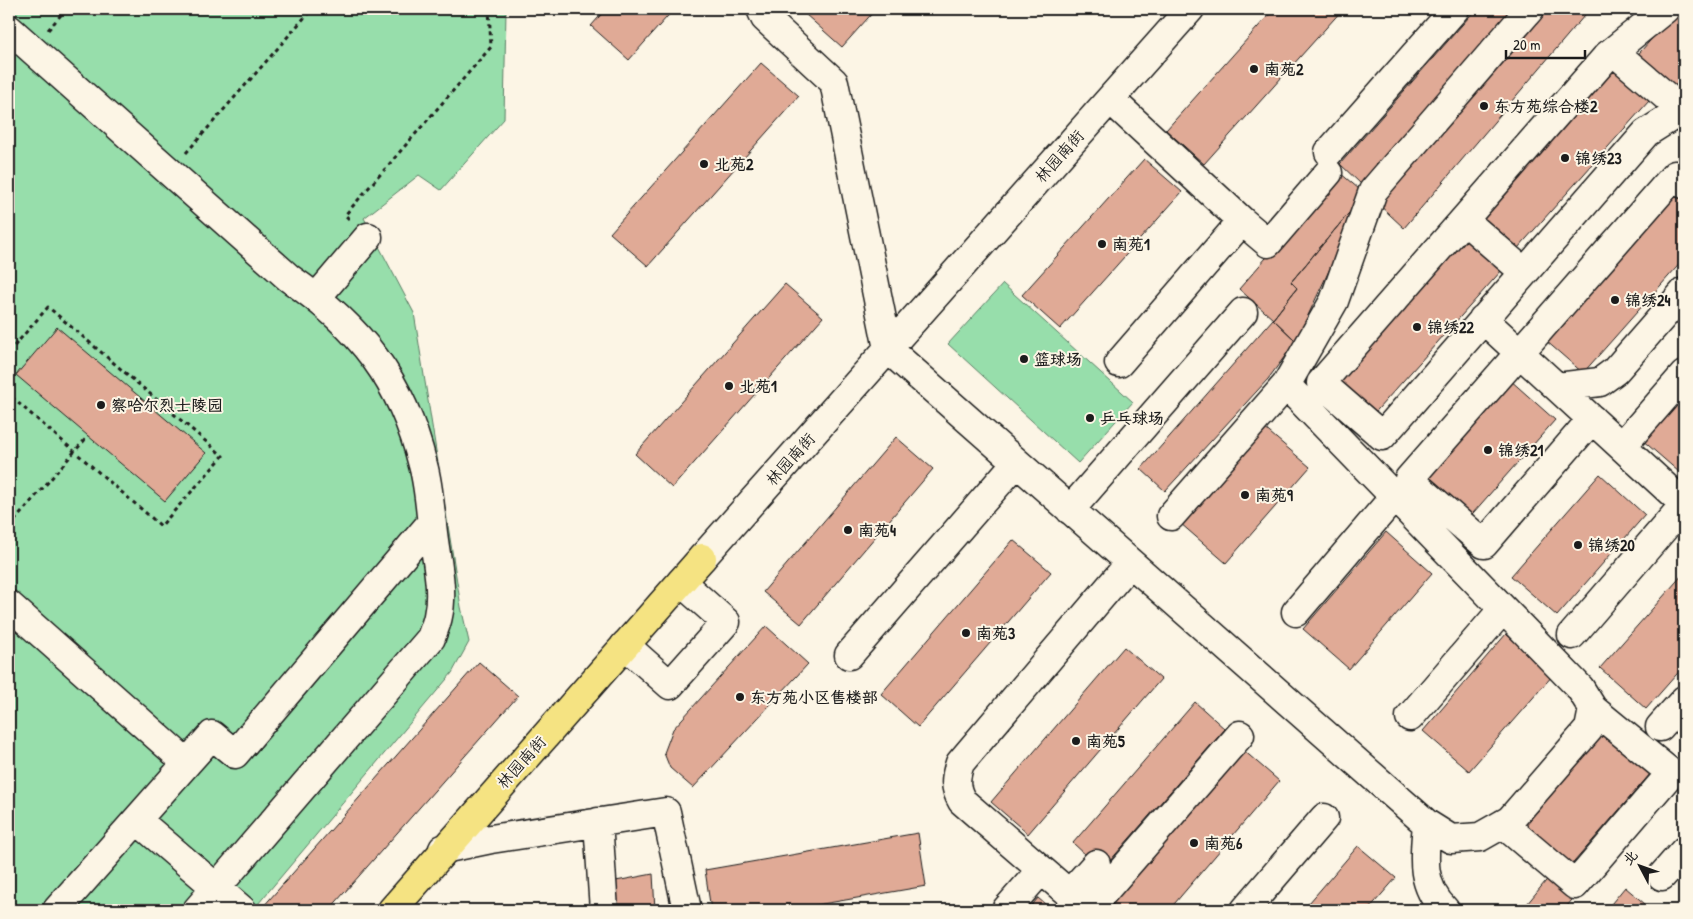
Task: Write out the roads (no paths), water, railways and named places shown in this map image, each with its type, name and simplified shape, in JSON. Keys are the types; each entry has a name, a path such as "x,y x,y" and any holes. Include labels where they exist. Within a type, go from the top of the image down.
{"main road":[{"name":"林园南街","path":"392,910 443,849 702,558"}],"street":[{"path":"761,9 765,18 834,82 888,349 1427,824 1451,839 1480,837 1510,820 1589,729 1593,709"},
{"name":"林园南街","path":"702,558 1190,9"},
{"path":"1110,99 1268,243 1329,163 1455,9"},
{"path":"1171,516 1286,385 1334,301 1373,191 1530,9"},
{"path":"1613,51 1683,110 1646,133 1382,436 1320,382 1613,51 1665,9"},
{"path":"9,29 289,278 317,297 346,323 364,343 394,387 412,424 424,466 439,585 439,616 430,638 197,910"},
{"path":"1592,419 1484,544 1409,479 1675,176 1684,184"},
{"path":"1464,220 1524,272"},
{"path":"1119,362 1242,221"},
{"path":"317,297 368,237"},
{"path":"1557,387 1600,382 1615,371 1684,292"},
{"path":"1070,510 1243,312"},
{"path":"1483,319 1684,504 1572,634"},
{"path":"1622,446 1684,375"},
{"path":"1286,385 1580,688 1593,709 1670,774 1574,885 1503,824"},
{"path":"849,655 1016,463"},
{"path":"1296,612 1394,497"},
{"path":"58,910 212,735 235,754 431,523"},
{"path":"1082,905 962,801 956,790 955,776 960,763 1130,562"},
{"path":"625,645 670,685 726,622 681,582"},
{"path":"9,605 187,763"},
{"path":"1410,717 1503,609"},
{"path":"1660,727 1684,700"},
{"path":"1082,905 1240,735"},
{"path":"443,849 491,839 666,812 687,910"},
{"path":"1244,910 1324,818"},
{"path":"137,820 242,910"},
{"path":"598,822 604,910"},
{"path":"1427,824 1424,853 1427,885 1437,907"},
{"path":"1662,876 1684,851"},
{"path":"1082,905 1096,864"},
{"path":"1006,910 1041,870"}],"place":[{"name":"南苑2","path":"1254,69"},
{"name":"东方苑综合楼2","path":"1484,106"},
{"name":"锦绣23","path":"1565,158"},
{"name":"北苑2","path":"704,164"},
{"name":"南苑1","path":"1102,244"},
{"name":"锦绣24","path":"1615,300"},
{"name":"锦绣22","path":"1417,327"},
{"name":"篮球场","path":"1024,359"},
{"name":"北苑1","path":"729,386"},
{"name":"察哈尔烈士陵园","path":"101,405"},
{"name":"乒乓球场","path":"1090,418"},
{"name":"锦绣21","path":"1488,450"},
{"name":"南苑9","path":"1245,495"},
{"name":"南苑4","path":"848,530"},
{"name":"锦绣20","path":"1578,545"},
{"name":"南苑3","path":"966,633"},
{"name":"东方苑小区售楼部","path":"740,697"},
{"name":"南苑5","path":"1076,741"},
{"name":"南苑6","path":"1194,843"}]}
